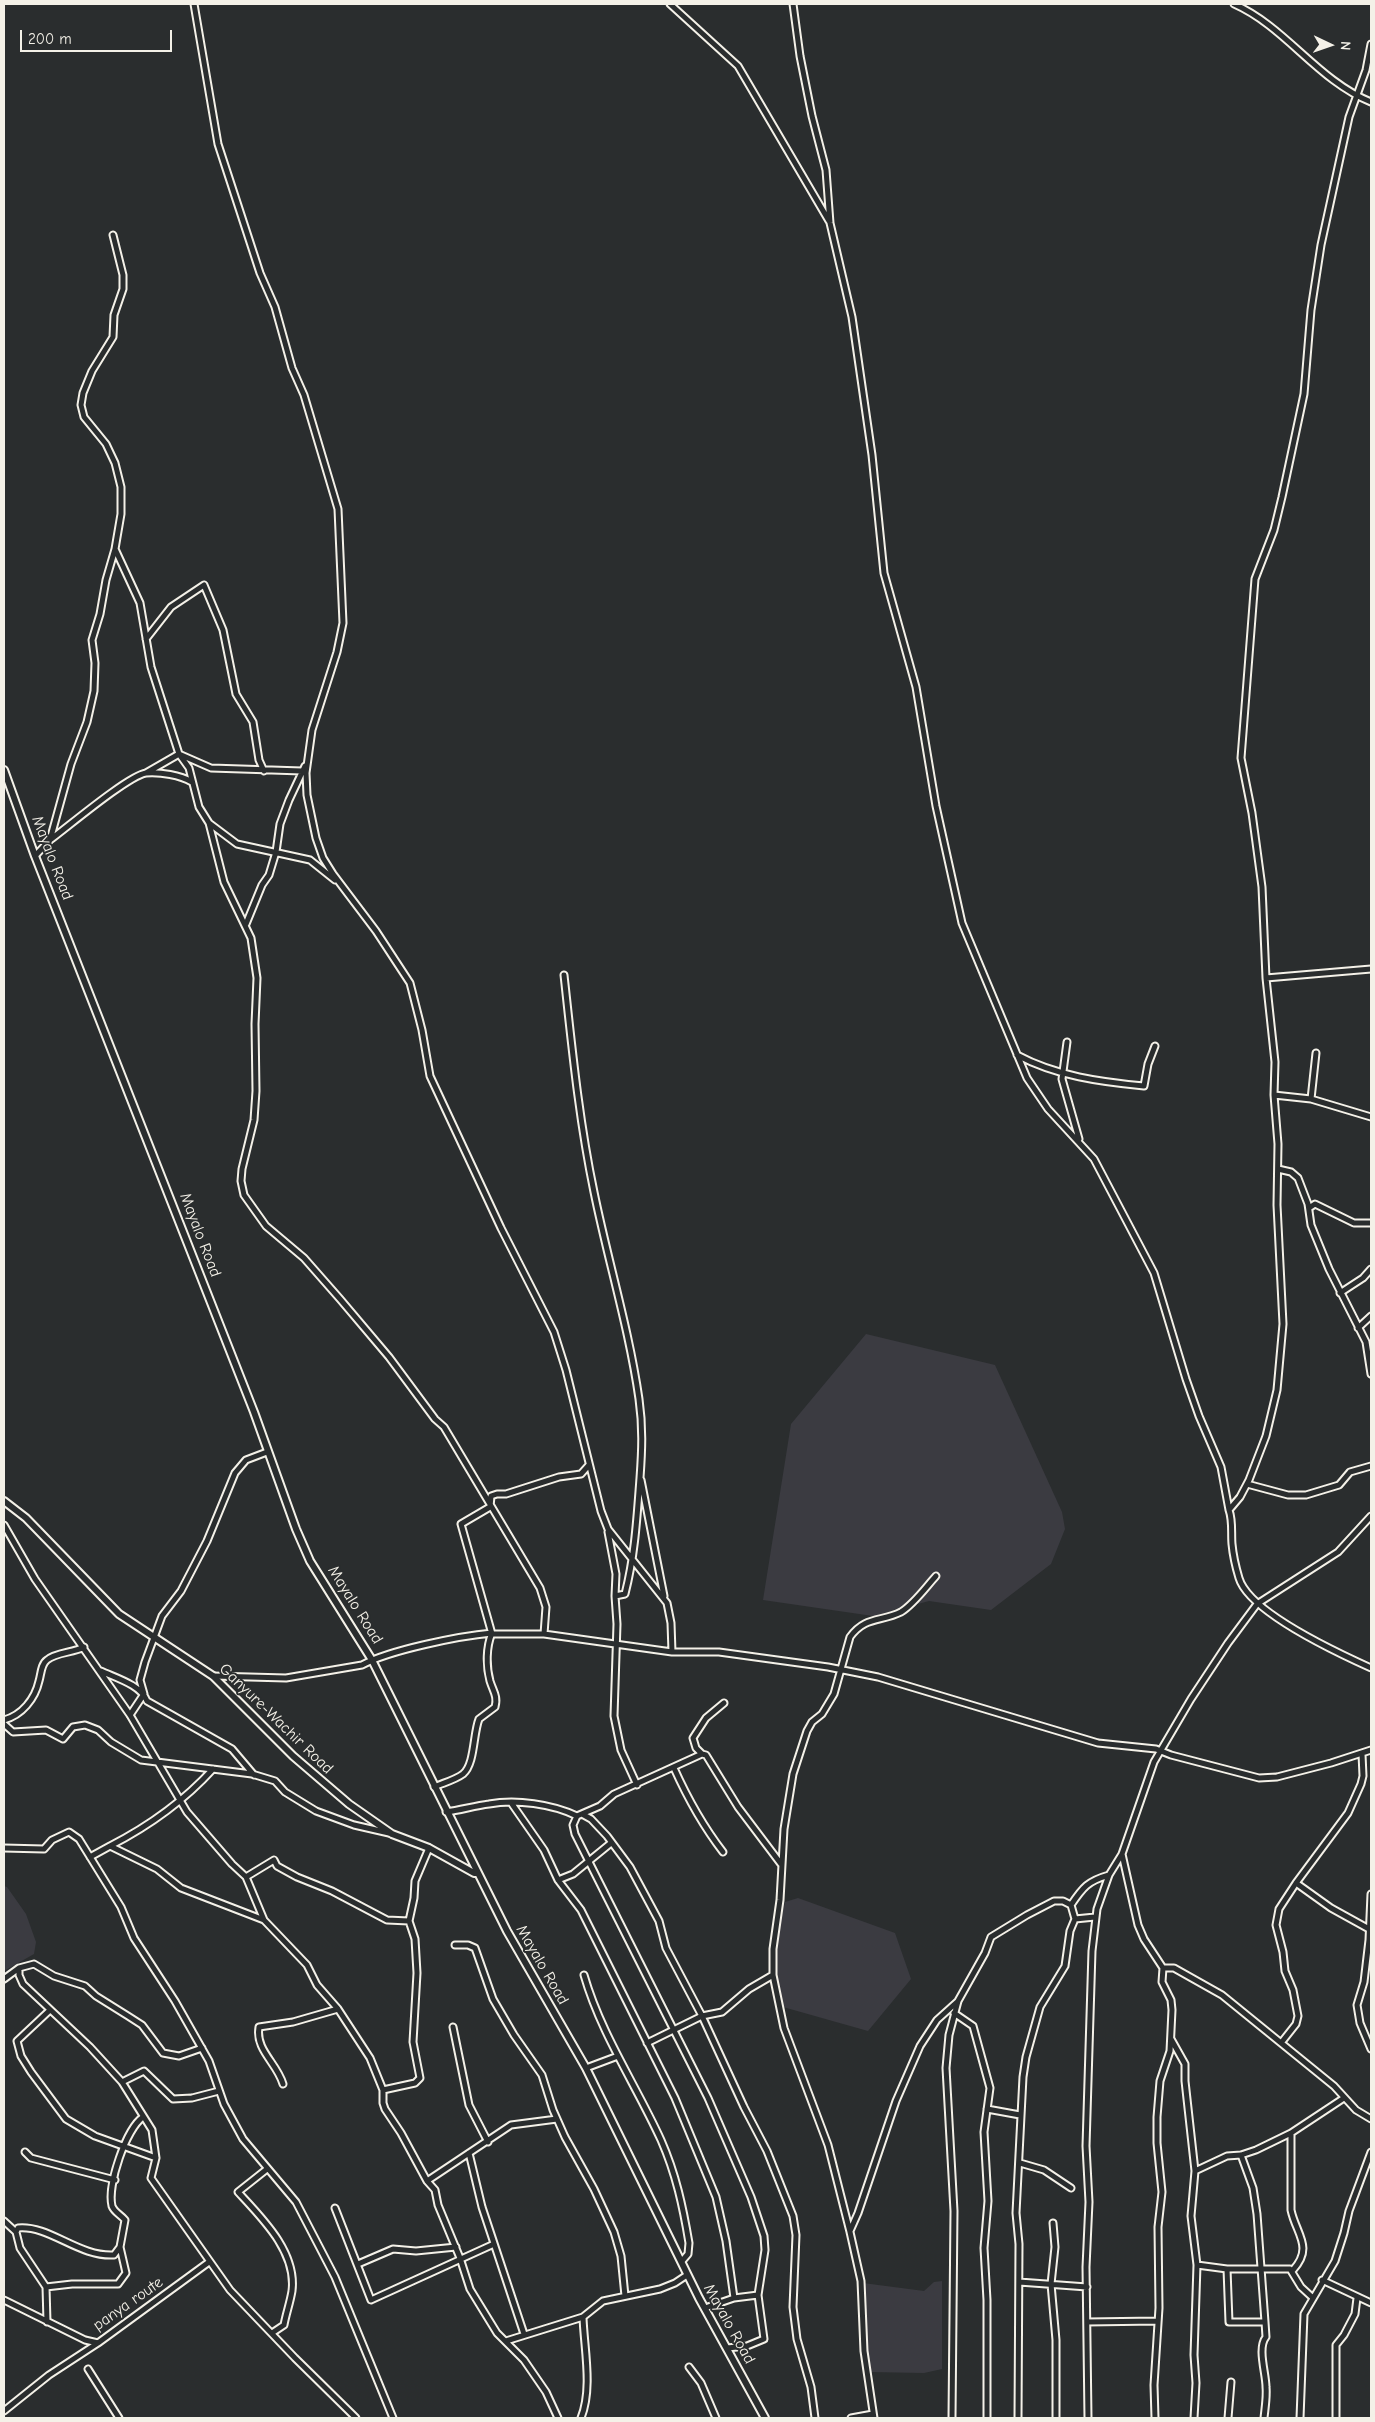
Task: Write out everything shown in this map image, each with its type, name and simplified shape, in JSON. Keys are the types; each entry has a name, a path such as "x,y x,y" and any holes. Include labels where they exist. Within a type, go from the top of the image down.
{"street":[{"path":"194,4 218,144 260,273 275,307 292,368 304,395 338,509 343,623 337,652 312,730 307,762 307,795 316,838 323,858 410,983 422,1030 430,1076 496,1219 554,1332 566,1370 601,1511 608,1529 616,1574 614,1716 620,1750 637,1785"},
{"path":"670,4 723,50 742,71 830,223"},
{"path":"793,4 800,56 812,116 826,170 830,223 837,247 853,326 872,454 884,572 916,687 936,806 967,938 1035,1093 1080,1142 1101,1172 1154,1273 1196,1407 1221,1467 1231,1517 1233,1554 1239,1579 1258,1604 1311,1638 1371,1668"},
{"path":"1234,4 1253,13 1331,79 1371,102"},
{"path":"1229,1510 1247,1484 1268,1428 1277,1390 1282,1338 1278,1168 1274,1095 1275,1062 1266,978 1262,887 1252,813 1241,758 1255,579 1274,530 1282,497 1304,394 1311,310 1321,244 1349,117 1353,102 1358,96 1371,44"},
{"path":"50,840 71,764 87,722 94,691 95,663 92,640 115,549 121,514 121,487 115,463 109,450 84,417 81,405 83,393 92,371 113,337 114,315 123,289 123,276 114,235"},
{"path":"115,549 140,602 150,667 179,754 189,768 199,807 209,823 224,882 234,905 246,924 256,963 257,1000 255,1024 257,1050 254,1120 240,1181 244,1195 266,1226 304,1258 340,1299 389,1357 435,1420 444,1427 540,1588 546,1607 544,1634"},
{"path":"146,639 171,607 204,585 224,630 236,694 253,722 259,760 264,771"},
{"path":"179,754 211,768 302,771"},
{"path":"35,856 50,840 129,780 146,773 179,754"},
{"path":"246,924 276,852 280,824 307,762"},
{"name":"Mayalo Road","path":"4,770 35,856 251,1402 267,1452 310,1561 372,1660 446,1812 507,1931 586,2068 687,2274 765,2418"},
{"path":"146,773 181,776 192,782"},
{"path":"209,823 237,844 310,860 345,888"},
{"path":"1266,978 1371,969"},
{"path":"564,975 583,1132 639,1400 643,1450 633,1562 625,1594 615,1596"},
{"path":"1067,1042 1062,1078 1080,1142"},
{"path":"1017,1055 1035,1064 1062,1073 1107,1083 1144,1086 1148,1064 1155,1046"},
{"path":"1311,1099 1316,1053"},
{"path":"1274,1095 1311,1099 1371,1117"},
{"path":"1278,1168 1291,1172 1298,1178 1309,1208 1311,1225 1340,1293 1366,1342 1371,1374"},
{"path":"1309,1208 1315,1204 1354,1223 1371,1223"},
{"path":"1340,1293 1363,1278 1371,1269"},
{"path":"1358,1328 1371,1316"},
{"path":"254,1775 232,1749 147,1702 140,1680 162,1616 181,1591 207,1541 235,1473 246,1460 267,1452"},
{"path":"490,1507 491,1496 506,1494 560,1477 581,1474 589,1465"},
{"path":"1247,1484 1288,1495 1306,1495 1338,1485 1350,1472 1371,1466"},
{"path":"640,1477 671,1623 672,1652"},
{"name":"Ganyure-Wachir Road","path":"4,1501 32,1523 86,1582 119,1614 213,1676 318,1780 392,1834 429,1848 474,1873 478,1873"},
{"path":"434,1787 459,1776 466,1770 471,1761 479,1719 495,1707 496,1694 490,1682 487,1667 488,1643 492,1633 461,1524 490,1507"},
{"path":"1088,2418 1088,2202 1086,2146 1095,1917 1109,1875 1122,1854 1154,1762 1201,1683 1258,1604 1338,1552 1371,1516"},
{"path":"4,1525 35,1579 130,1715 180,1802 232,1864 246,1876 264,1920 307,1965 316,1985 338,2009 370,2058 383,2090 385,2109 401,2132 427,2181 435,2190 438,2205 456,2247 470,2290 497,2333 524,2360 546,2392 558,2418"},
{"path":"608,1529 633,1562 664,1597"},
{"path":"851,2418 873,2416 864,2351 861,2281 828,2145 784,2028 773,1975 773,1949 780,1900 786,1810 798,1754 812,1722 822,1714 834,1694 843,1670 850,1637 862,1624 902,1611 936,1576"},
{"path":"213,1676 286,1678 362,1665 372,1660 444,1642 492,1633 544,1634 672,1652 719,1652 753,1655 843,1670 892,1680 1098,1743 1153,1748 1160,1752 1259,1778 1276,1777 1371,1750"},
{"path":"84,1647 49,1658 45,1662 39,1684 30,1702 23,1710 4,1722 13,1732 46,1730 63,1739 73,1727 85,1725 98,1730 111,1742 141,1760 157,1760 181,1766 254,1775 275,1781 285,1792 316,1811 354,1826 392,1834"},
{"path":"99,1670 144,1694"},
{"path":"130,1715 144,1694"},
{"path":"702,1754 696,1748 693,1738 706,1718 724,1703"},
{"path":"727,2348 747,2346 764,2339 758,2294 765,2250 762,2229 729,2144 575,1834 573,1825 579,1815 600,1806 614,1794 674,1768 696,1754 706,1754 738,1807 781,1864"},
{"path":"1281,2043 1296,2024 1298,2011 1293,1990 1284,1972 1283,1952 1276,1925 1279,1909 1348,1813 1363,1776 1362,1754"},
{"path":"674,1768 686,1794 712,1838 724,1852"},
{"path":"90,1857 135,1833 180,1802 213,1769"},
{"path":"446,1812 491,1803 542,1804 560,1808 591,1819 630,1867 654,1913 675,1966 702,2016 744,2108 767,2151 796,2225 793,2307 798,2339 811,2387 815,2418"},
{"path":"512,1804 544,1850 558,1880 581,1910 675,2098 716,2197 726,2241 734,2298"},
{"path":"4,1848 44,1849 52,1840 68,1832 79,1838 121,1907 134,1938 175,2001 202,2048 209,2061 224,2104 243,2139 267,2170 288,2190 296,2202 335,2277 393,2418"},
{"path":"558,1880 573,1874 611,1843"},
{"path":"110,1846 157,1869 181,1888 264,1920"},
{"path":"383,2090 415,2083 420,2078 413,2042 417,1973 415,1939 409,1921 414,1898 415,1881 429,1848"},
{"path":"1122,1854 1138,1925 1144,1939 1163,1968 1162,1982 1171,2000 1171,2039 1160,2080 1157,2117 1157,2143 1162,2192 1158,2228 1154,2385 1155,2418"},
{"path":"246,1876 274,1860 277,1866 297,1877 332,1891 387,1920 409,1921"},
{"path":"1018,2418 1019,2282 1016,2213 1023,2077 1040,2007 1065,1966 1070,1931 1075,1919 1072,1905 1082,1889 1093,1880 1109,1875"},
{"path":"1296,1883 1331,1908 1369,1929"},
{"path":"1371,1894 1364,1982 1357,2005 1360,2023 1371,2049"},
{"path":"952,2418 954,2211 946,2068 947,2048 954,2013 958,2001 985,1953 991,1937 1027,1914 1054,1901 1063,1901 1072,1905"},
{"path":"1075,1919 1095,1917"},
{"path":"454,1945 468,1945 476,1948 492,1999 514,2036 542,2075 557,2119 614,2232 621,2256 625,2296"},
{"path":"4,1979 19,1968 34,1964 54,1976 85,1986 96,1996 142,2025 163,2053 179,2056 202,2048"},
{"path":"19,1968 19,1975 23,1984 110,2067 122,2082 152,2130 156,2158 151,2178 209,2262 230,2290 356,2418"},
{"path":"1163,1968 1174,1968 1222,1995 1334,2086 1356,2110 1371,2119"},
{"path":"584,1975 592,2002 661,2141 676,2178 689,2243 688,2254 682,2261"},
{"path":"647,2043 702,2016 722,2012 749,1989 773,1975"},
{"path":"850,2232 896,2101 920,2046 937,2020 958,2001"},
{"path":"282,2084 276,2068 263,2052 259,2027 293,2022 338,2009"},
{"path":"50,2010 18,2038 17,2046 21,2056 60,2112 66,2119 95,2136 156,2158"},
{"path":"954,2013 971,2023 975,2030 989,2077 990,2088 984,2132 988,2201 984,2248 987,2300 987,2418"},
{"path":"453,2027 469,2105 488,2142"},
{"path":"1171,2039 1186,2064 1185,2081 1196,2170 1192,2216 1197,2265 1194,2418"},
{"path":"586,2068 618,2056"},
{"path":"122,2082 144,2071 173,2098 192,2098 219,2091"},
{"path":"1196,2170 1227,2156 1241,2155 1291,2133 1344,2098"},
{"path":"987,2109 1020,2115"},
{"path":"46,2287 72,2284 118,2284 126,2273 120,2247 125,2223 112,2204 123,2145 134,2124 143,2117"},
{"path":"427,2181 511,2125 557,2119"},
{"path":"1291,2133 1291,2210 1294,2222 1302,2237 1304,2252 1300,2262 1293,2270"},
{"path":"25,2152 31,2158 115,2180"},
{"path":"1300,2418 1304,2314 1322,2280 1335,2261 1349,2211 1360,2186 1371,2152"},
{"path":"469,2153 482,2207 524,2334"},
{"path":"1241,2155 1254,2196 1262,2269 1266,2322 1266,2337 1262,2343 1262,2369 1266,2384 1264,2418"},
{"path":"1020,2163 1044,2170 1071,2188"},
{"path":"267,2170 238,2192 283,2245 289,2269 292,2291 284,2325 272,2333"},
{"path":"335,2208 371,2300 494,2244"},
{"path":"4,2221 16,2232 20,2248 46,2287 47,2322"},
{"path":"1052,2223 1055,2247 1051,2284 1056,2340 1056,2418"},
{"path":"16,2232 18,2228 37,2230 70,2245 98,2254 114,2255 120,2247"},
{"path":"358,2264 393,2249 416,2251 456,2247"},
{"name":"panya route","path":"4,2300 85,2340 98,2342 209,2262"},
{"path":"1197,2265 1227,2269 1293,2270"},
{"path":"1227,2269 1229,2322 1266,2322"},
{"path":"1293,2270 1301,2287 1314,2298"},
{"path":"506,2341 583,2317 603,2301 675,2283 687,2274"},
{"path":"1322,2280 1371,2303"},
{"path":"1019,2282 1087,2286"},
{"path":"705,2308 734,2298 758,2294"},
{"path":"1336,2418 1336,2345 1344,2335 1355,2314 1357,2298"},
{"path":"581,2418 584,2410 586,2386 583,2317"},
{"path":"1088,2322 1157,2321"},
{"path":"4,2410 98,2342"},
{"path":"689,2366 701,2383 716,2418"},
{"path":"88,2369 120,2418"},
{"path":"1228,2418 1231,2382"}],"shaded area":[{"path":"866,1334 995,1365 1062,1512 1065,1529 1051,1564 991,1610 929,1601 873,1616 763,1600 791,1424"},
{"path":"4,1886 7,1887 26,1914 36,1942 34,1954 4,1971"},
{"path":"798,1898 895,1933 911,1979 868,2031 783,2007 772,1959 785,1902"},
{"path":"942,2281 942,2369 924,2373 869,2372 865,2353 863,2283 924,2291 934,2282"}]}
